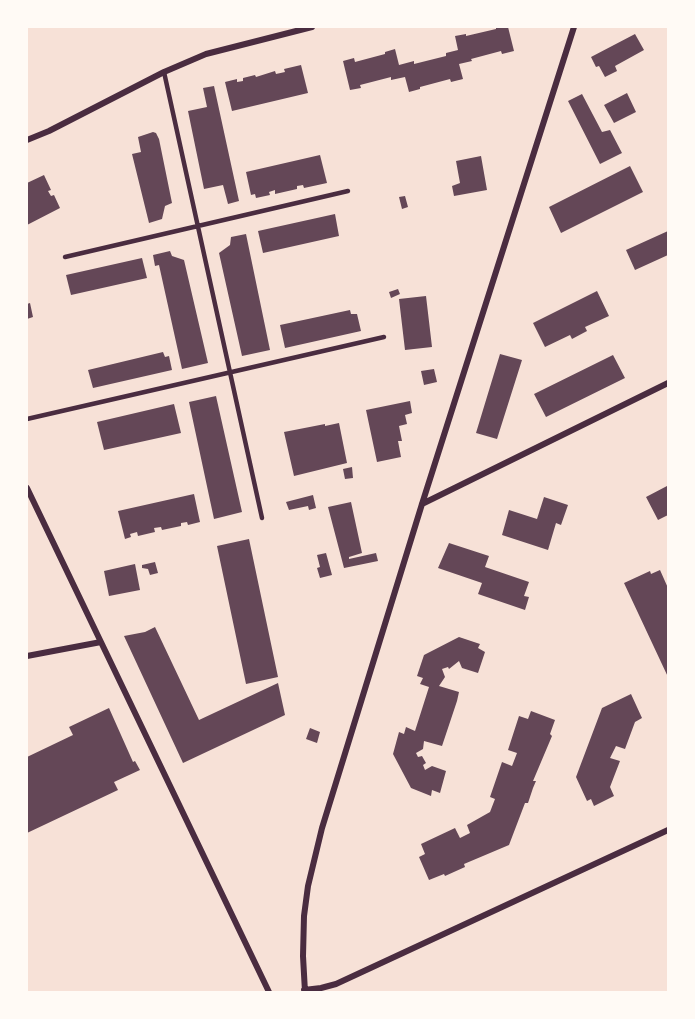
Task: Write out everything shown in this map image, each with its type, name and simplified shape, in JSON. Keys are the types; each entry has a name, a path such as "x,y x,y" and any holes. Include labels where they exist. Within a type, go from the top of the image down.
{"street":[{"path":"27,140 164,72 206,54 312,27"},
{"path":"574,27 422,504 315,857 304,916 304,991 336,984 668,830"},
{"path":"422,504 668,383"},
{"path":"27,488 269,992"},
{"path":"27,656 101,642"}],"lane":[{"path":"164,72 262,518"},
{"path":"65,257 348,191"},
{"path":"27,419 384,337"}],"building":[{"path":"496,27 508,27 514,51 502,54 501,51 459,64 463,79 451,82 450,79 409,92 405,77 391,80 391,77 350,90 343,61 354,58 355,62 395,49 399,65 414,61 414,64 446,56 446,53 458,50 455,36 466,34 466,36 496,29"},
{"path":"635,34 644,50 615,66 617,71 605,77 591,57"},
{"path":"301,65 308,93 232,111 225,82 237,79 237,82 243,81 243,78 255,75 256,77 275,71 276,74 285,72 284,69"},
{"path":"214,86 239,201 228,204 223,185 204,189 188,111 207,107 203,88"},
{"path":"627,93 636,112 614,123 604,105"},
{"path":"582,94 602,132 610,130 622,153 600,164 568,101"},
{"path":"153,132 159,139 172,203 165,206 162,219 149,223 132,154 141,152 138,137"},
{"path":"320,155 327,183 304,188 303,185 297,186 297,189 275,194 275,190 269,192 270,195 256,198 255,194 251,195 246,172"},
{"path":"481,156 487,190 454,196 452,186 460,183 456,161"},
{"path":"630,166 643,192 561,233 549,207"},
{"path":"44,175 51,190 48,191 51,196 54,195 60,208 27,225 27,183"},
{"path":"405,196 408,207 402,209 399,197"},
{"path":"335,214 339,236 263,253 258,231"},
{"path":"668,231 668,255 635,270 626,250"},
{"path":"246,234 270,350 242,356 219,253 230,245 231,237"},
{"path":"170,251 172,256 184,260 208,363 182,369 159,265 155,266 153,255"},
{"path":"142,258 147,278 71,295 66,275"},
{"path":"398,289 400,294 391,298 389,292"},
{"path":"597,291 609,316 585,327 587,331 572,339 570,335 545,347 533,323"},
{"path":"426,296 432,347 405,350 399,299"},
{"path":"30,303 33,317 27,319 27,304"},
{"path":"350,310 351,314 357,314 361,331 285,348 280,325"},
{"path":"163,352 165,357 169,356 172,370 93,388 88,370"},
{"path":"500,354 522,360 497,439 476,433"},
{"path":"613,355 625,378 546,417 534,394"},
{"path":"434,369 437,382 424,385 421,371"},
{"path":"216,396 242,512 214,519 189,402"},
{"path":"410,401 412,413 405,415 407,424 399,426 402,441 398,441 401,457 377,462 366,410"},
{"path":"174,404 181,433 104,450 97,422"},
{"path":"339,423 347,463 294,476 284,432"},
{"path":"352,467 353,478 345,479 343,469"},
{"path":"667,486 668,515 658,520 646,497"},
{"path":"194,494 200,522 188,525 187,522 181,523 181,526 162,530 161,527 154,528 155,532 138,536 137,532 125,539 118,511"},
{"path":"313,495 316,508 309,510 308,506 289,510 286,502"},
{"path":"544,497 568,505 561,525 556,523 548,550 502,535 509,510 537,519"},
{"path":"351,502 362,553 349,557 349,559 376,553 378,561 344,568 328,507"},
{"path":"249,539 278,677 246,684 217,546"},
{"path":"449,543 489,556 485,567 529,582 524,596 529,597 525,610 478,594 482,583 438,568"},
{"path":"326,553 332,575 320,578 317,555"},
{"path":"155,562 158,573 150,575 148,569 142,568 142,565"},
{"path":"135,564 140,590 109,596 104,571"},
{"path":"660,570 668,588 668,677 624,583 650,571 651,574"},
{"path":"155,627 199,720 278,683 285,715 183,763 124,636 145,632"},
{"path":"459,637 480,644 478,648 485,652 478,673 462,668 459,661 449,669 448,667 442,669 445,677 439,686 459,692 442,746 424,741 423,749 416,753 418,757 422,756 426,763 423,765 425,770 432,766 446,771 440,793 432,790 431,796 411,788 393,754 399,732 404,734 406,727 415,731 429,687 420,684 423,678 417,676 424,655"},
{"path":"631,694 642,718 635,722 625,749 616,746 610,758 620,761 610,787 614,796 594,806 591,799 587,801 576,777 602,708"},
{"path":"109,708 133,762 135,761 140,770 114,782 118,790 27,833 27,757 73,735 69,727"},
{"path":"531,711 555,720 550,734 552,736 533,781 536,781 528,803 525,803 509,845 464,864 465,867 445,876 444,874 429,880 419,857 425,854 421,844 455,828 460,838 470,833 467,825 490,812 495,799 490,797 502,762 512,766 517,753 508,750 519,716 528,719"},
{"path":"310,728 320,732 317,743 306,739"}]}
